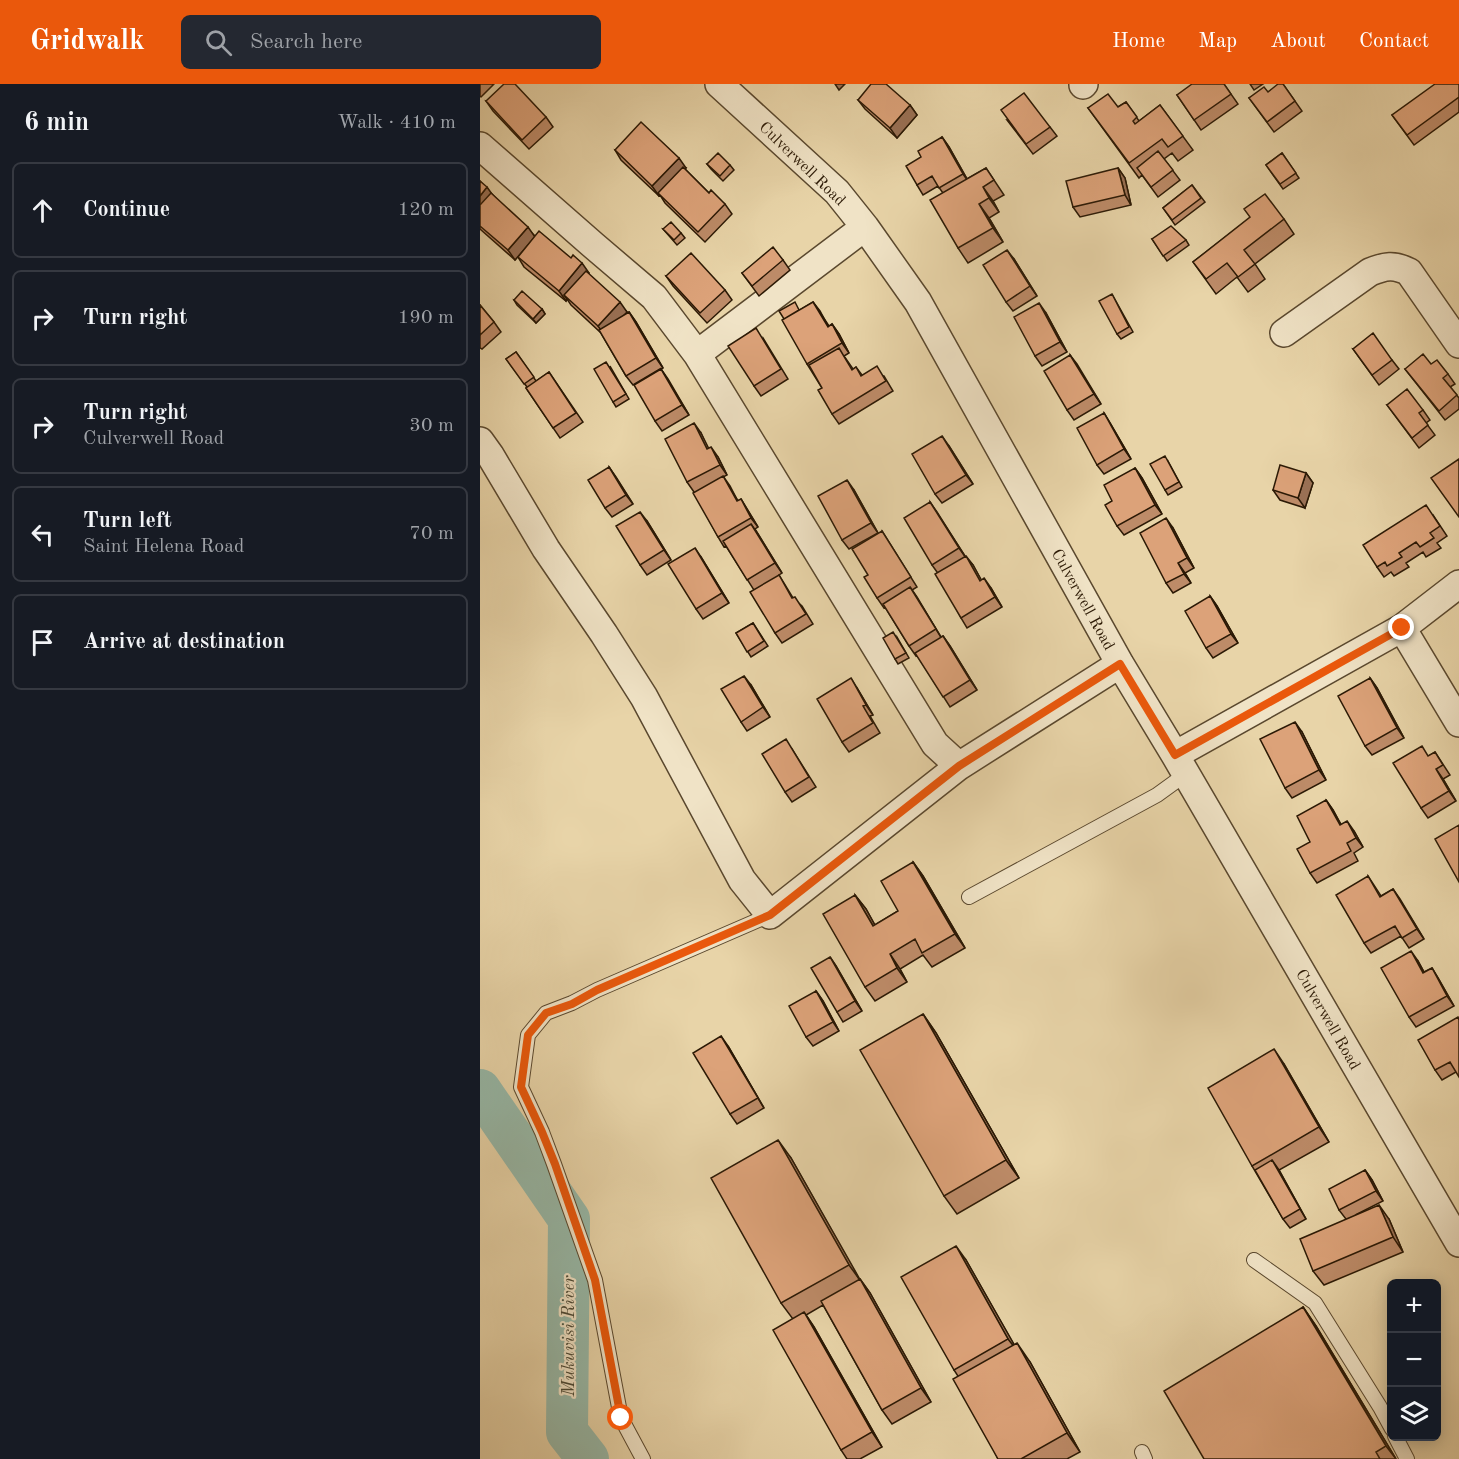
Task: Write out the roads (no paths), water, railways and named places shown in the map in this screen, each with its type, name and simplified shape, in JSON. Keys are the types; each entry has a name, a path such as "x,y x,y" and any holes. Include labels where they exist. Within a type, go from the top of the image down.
{"street":[{"name":"Culverwell Road","path":"719,84 837,192 918,302 1120,664 1459,1243"},
{"path":"480,146 654,297 697,354 935,744 959,766"},
{"path":"697,354 865,227"},
{"path":"1284,333 1370,272 1400,267 1408,272 1459,344"},
{"path":"480,441 546,549 644,697 742,880 770,915 959,766 1120,664"},
{"path":"1180,764 1402,628 1459,584"},
{"path":"1402,628 1459,723"}],"lane":[{"path":"969,897 1157,795 1180,764"},
{"path":"643,1459 621,1418 595,1280 555,1164 521,1087 528,1035 546,1013 572,1004 597,990 770,915"},
{"path":"1254,1260 1316,1303 1387,1420"},
{"path":"1397,1441 1407,1459"}],"waterway":[{"name":"Mukuvisi River","path":"480,1090 569,1219 567,1432 588,1459"}]}
